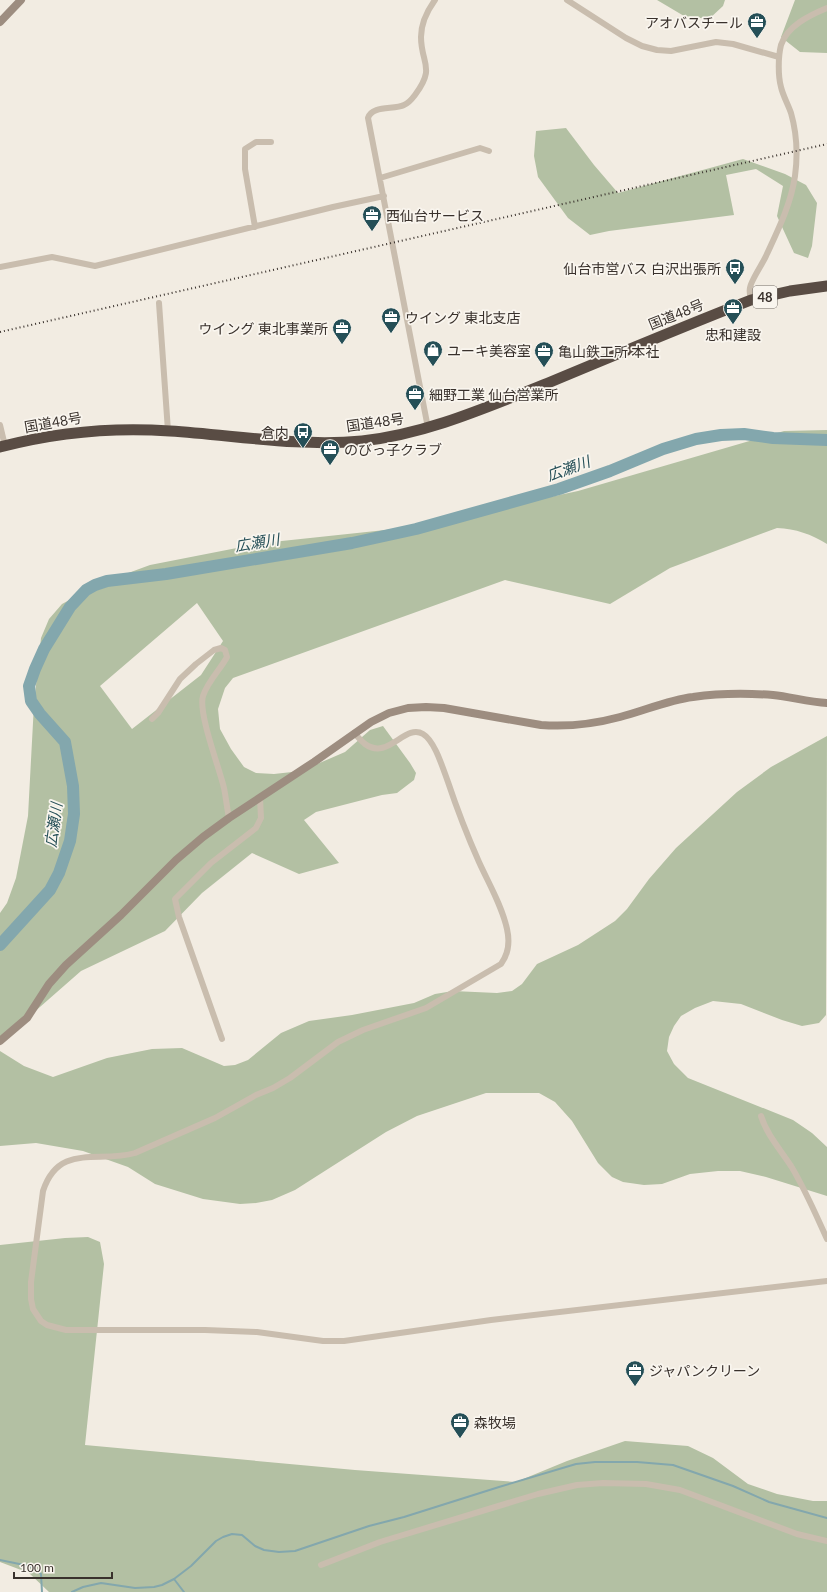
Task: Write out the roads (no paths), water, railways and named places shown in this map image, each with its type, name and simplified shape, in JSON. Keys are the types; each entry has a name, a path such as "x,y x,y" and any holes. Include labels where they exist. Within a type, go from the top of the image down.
{"highway":[{"name":"国道48号","path":"2,446 75,431 112,429 168,431 327,443 361,441 388,437 428,428 508,399 751,300 790,291 827,286"}],"street":[{"path":"0,22 21,0"},
{"path":"428,428 368,120 372,112 404,105 413,98 422,84 427,72 427,64 421,39 422,29 425,16 435,0"},
{"path":"567,0 626,38 642,46 657,50 671,51 716,42 733,44 779,58"},
{"path":"751,300 749,287 762,264 780,223 792,192 795,175 797,151 795,132 781,87 779,58 782,43 789,31 807,18 827,8"},
{"path":"255,227 245,169 245,149 256,142 271,142"},
{"path":"380,178 480,148 489,151"},
{"path":"0,268 52,258 95,266 384,196"},
{"path":"159,303 168,431"},
{"path":"0,426 2,446"},
{"path":"152,720 180,679 214,650 221,648 225,650 227,656 203,696 202,706 224,787 229,818"},
{"path":"0,1041 27,1018 49,984 66,964 121,915 176,860 203,837 371,722 389,712 408,708 444,708 541,725 555,726 602,722 691,697 712,694 734,693 774,695 827,703"},
{"path":"354,734 366,745 380,748 388,747 411,732 418,732 424,734 435,749 462,823 498,903 507,929 509,944 507,956 501,964 426,1008 364,1030 338,1042 290,1078 274,1088 256,1095 215,1118 123,1157 86,1156 65,1163 53,1171 46,1181 43,1191 31,1282 33,1309 41,1321 47,1325 66,1330 205,1330 257,1332 323,1341 344,1340 491,1320 827,1281"},
{"path":"222,1038 174,899 197,875 256,828 261,818 260,798"},
{"path":"761,1116 765,1129 791,1166 802,1185 827,1239"},
{"path":"321,1565 380,1542 538,1494 577,1486 603,1483 646,1484 680,1490 797,1534 827,1541"}],"waterway":[{"name":"広瀬川","path":"0,945 50,890 59,873 70,841 74,814 73,786 65,742 40,714 31,701 29,686 44,649 70,607 86,590 107,581 166,574 352,543 416,529 559,489 610,471 663,449 696,439 721,435 744,434 773,438 827,440"},
{"path":"72,1592 83,1587 101,1583 135,1588 162,1585 174,1579 191,1566 216,1541 232,1534 242,1535 255,1546 264,1550 279,1552 295,1551 369,1526 404,1517 576,1464 595,1462 637,1462 673,1465 733,1486 769,1502 827,1518"},
{"path":"0,1560 34,1568 41,1574 42,1592"},
{"path":"174,1579 184,1592"}],"railway":[{"path":"0,332 827,144"}],"place":[{"name":"アオバスチール","path":"757,39"},
{"name":"西仙台サービス","path":"372,232"},
{"name":"仙台市営バス 白沢出張所","path":"735,285"},
{"name":"忠和建設","path":"733,325"},
{"name":"ウイング 東北支店","path":"391,334"},
{"name":"ウイング 東北事業所","path":"342,345"},
{"name":"ユーキ美容室","path":"433,367"},
{"name":"亀山鉄工所 本社","path":"544,368"},
{"name":"細野工業 仙台営業所","path":"415,411"},
{"name":"倉内","path":"303,449"},
{"name":"のびっ子クラブ","path":"330,466"},
{"name":"ジャパンクリーン","path":"635,1387"},
{"name":"森牧場","path":"460,1439"}]}
